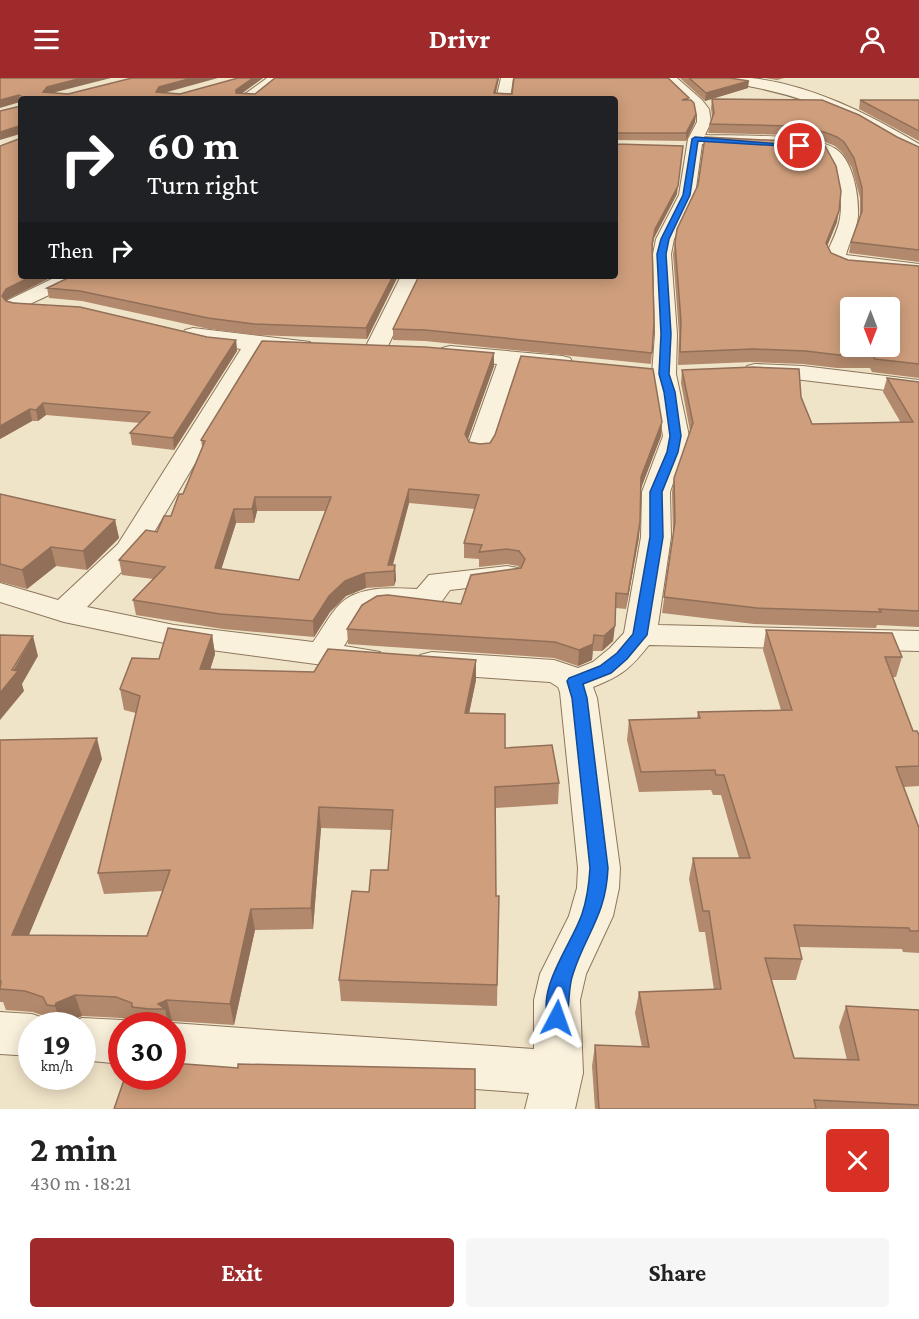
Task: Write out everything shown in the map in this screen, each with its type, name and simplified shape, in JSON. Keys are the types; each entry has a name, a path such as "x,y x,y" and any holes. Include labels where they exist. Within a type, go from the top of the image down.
{"street":[{"path":"249,96 275,78"},
{"path":"504,96 507,78"},
{"path":"575,681 605,670 622,656 640,635 656,537 656,492 676,436 664,372 666,334 662,254 665,239 687,195 691,145 704,124 705,116 701,108 670,78"},
{"path":"725,78 769,85 842,107 878,124 919,150"},
{"path":"691,145 800,146 829,151 839,160 844,174 849,216 836,255 838,259 846,263 919,270"},
{"path":"8,309 68,279"},
{"path":"376,348 410,279"},
{"path":"8,309 60,308"},
{"path":"175,330 210,338 255,344 323,347"},
{"path":"64,612 129,549 255,344"},
{"path":"425,350 588,366"},
{"path":"480,448 510,359"},
{"path":"729,372 803,373 919,387"},
{"path":"322,654 353,609 363,603 373,600 426,599 440,582 507,575"},
{"path":"0,592 64,612 174,635 367,660 554,671 567,674 575,681 579,698 599,868 598,888 591,916 563,974 557,1000 554,1091 186,1047"},
{"path":"640,635 919,641"},
{"path":"0,1033 18,1034"}],"building":[{"path":"0,78 82,78 47,87 43,92 68,94 132,78 192,78 159,87 156,92 180,94 238,78 253,78 236,90 236,93 255,94 275,78 498,78 494,93 512,94 514,78 668,78 689,98 682,100 691,100 694,103 696,114 686,133 618,133 618,96 19,95 0,100"},
{"path":"689,78 730,78 749,81 706,93"},
{"path":"712,99 822,100 859,115 919,147 919,250 851,242 862,211 862,188 854,158 844,142 824,132 792,126 710,124 714,113"},
{"path":"860,100 919,100 919,131"},
{"path":"18,107 18,126 0,132 0,111"},
{"path":"705,137 787,141 825,146 836,166 841,191 839,211 826,243 831,253 848,260 919,266 919,364 875,359 874,357 900,357 900,297 840,297 840,355 753,349 680,352 681,321 675,243 677,229 698,185"},
{"path":"18,139 18,279 26,279 6,289 2,296 6,301 80,307 207,337 236,340 173,438 130,433 150,412 43,403 36,410 30,409 0,426 0,146"},
{"path":"618,144 683,146 678,186 655,229 652,244 654,323 652,353 425,330 393,329 418,279 618,279"},
{"path":"66,279 391,279 366,328 254,324 208,318 80,291 47,288"},
{"path":"262,341 425,347 494,353 465,434 469,442 490,443 495,435 521,356 653,369 662,422 641,477 640,522 628,594 616,593 615,626 604,636 594,635 593,644 579,650 555,642 347,629 362,605 377,596 388,595 461,604 471,575 521,568 525,559 519,551 507,549 479,552 482,545 464,543 479,495 409,489 388,565 395,565 394,571 365,573 345,581 329,596 313,621 220,614 133,600 165,567 119,560 146,530 157,532 164,516 171,516 179,494 183,494 205,441 201,440","holes":["255,497 331,497 299,580 215,568 234,509 252,509"]},
{"path":"753,367 799,369 801,397 812,424 913,422 887,378 919,382 919,611 757,608 664,597 675,522 674,478 693,423 682,370"},
{"path":"0,494 115,520 83,551 51,547 22,570 0,564"},
{"path":"168,628 212,635 200,669 314,672 328,649 476,660 465,713 505,714 505,748 552,745 559,783 495,787 496,896 499,896 497,985 339,980 352,891 369,892 371,870 388,870 393,810 319,807 311,908 251,909 230,1004 167,1000 158,1004 165,1009 149,1009 132,1007 132,1003 116,997 75,995 56,1003 55,1006 47,1005 43,997 25,991 0,989 0,740 97,738 12,935 147,936 170,870 98,873 140,696 120,689 132,658 159,659"},
{"path":"766,630 892,633 902,657 885,657 913,731 917,731 919,735 919,766 896,767 919,828 919,931 910,931 909,928 794,925 802,959 765,958 794,1058 859,1060 846,1006 919,1010 919,1105 814,1100 816,1109 599,1109 595,1045 649,1047 639,992 721,989 709,911 703,911 693,858 750,858 724,775 716,775 715,770 641,772 629,720 700,718 698,712 792,710"},
{"path":"0,635 33,636 12,670 18,671 0,693"},
{"path":"186,1064 238,1068 238,1064 475,1069 475,1109 114,1109 121,1090 186,1090"}],"route":[{"path":"557,1018 557,1000 563,974 591,916 598,888 599,868 579,698 575,681 605,670 622,656 640,635 656,537 656,492 676,436 664,374 666,334 662,254 665,239 687,195 695,139 800,146"}]}
